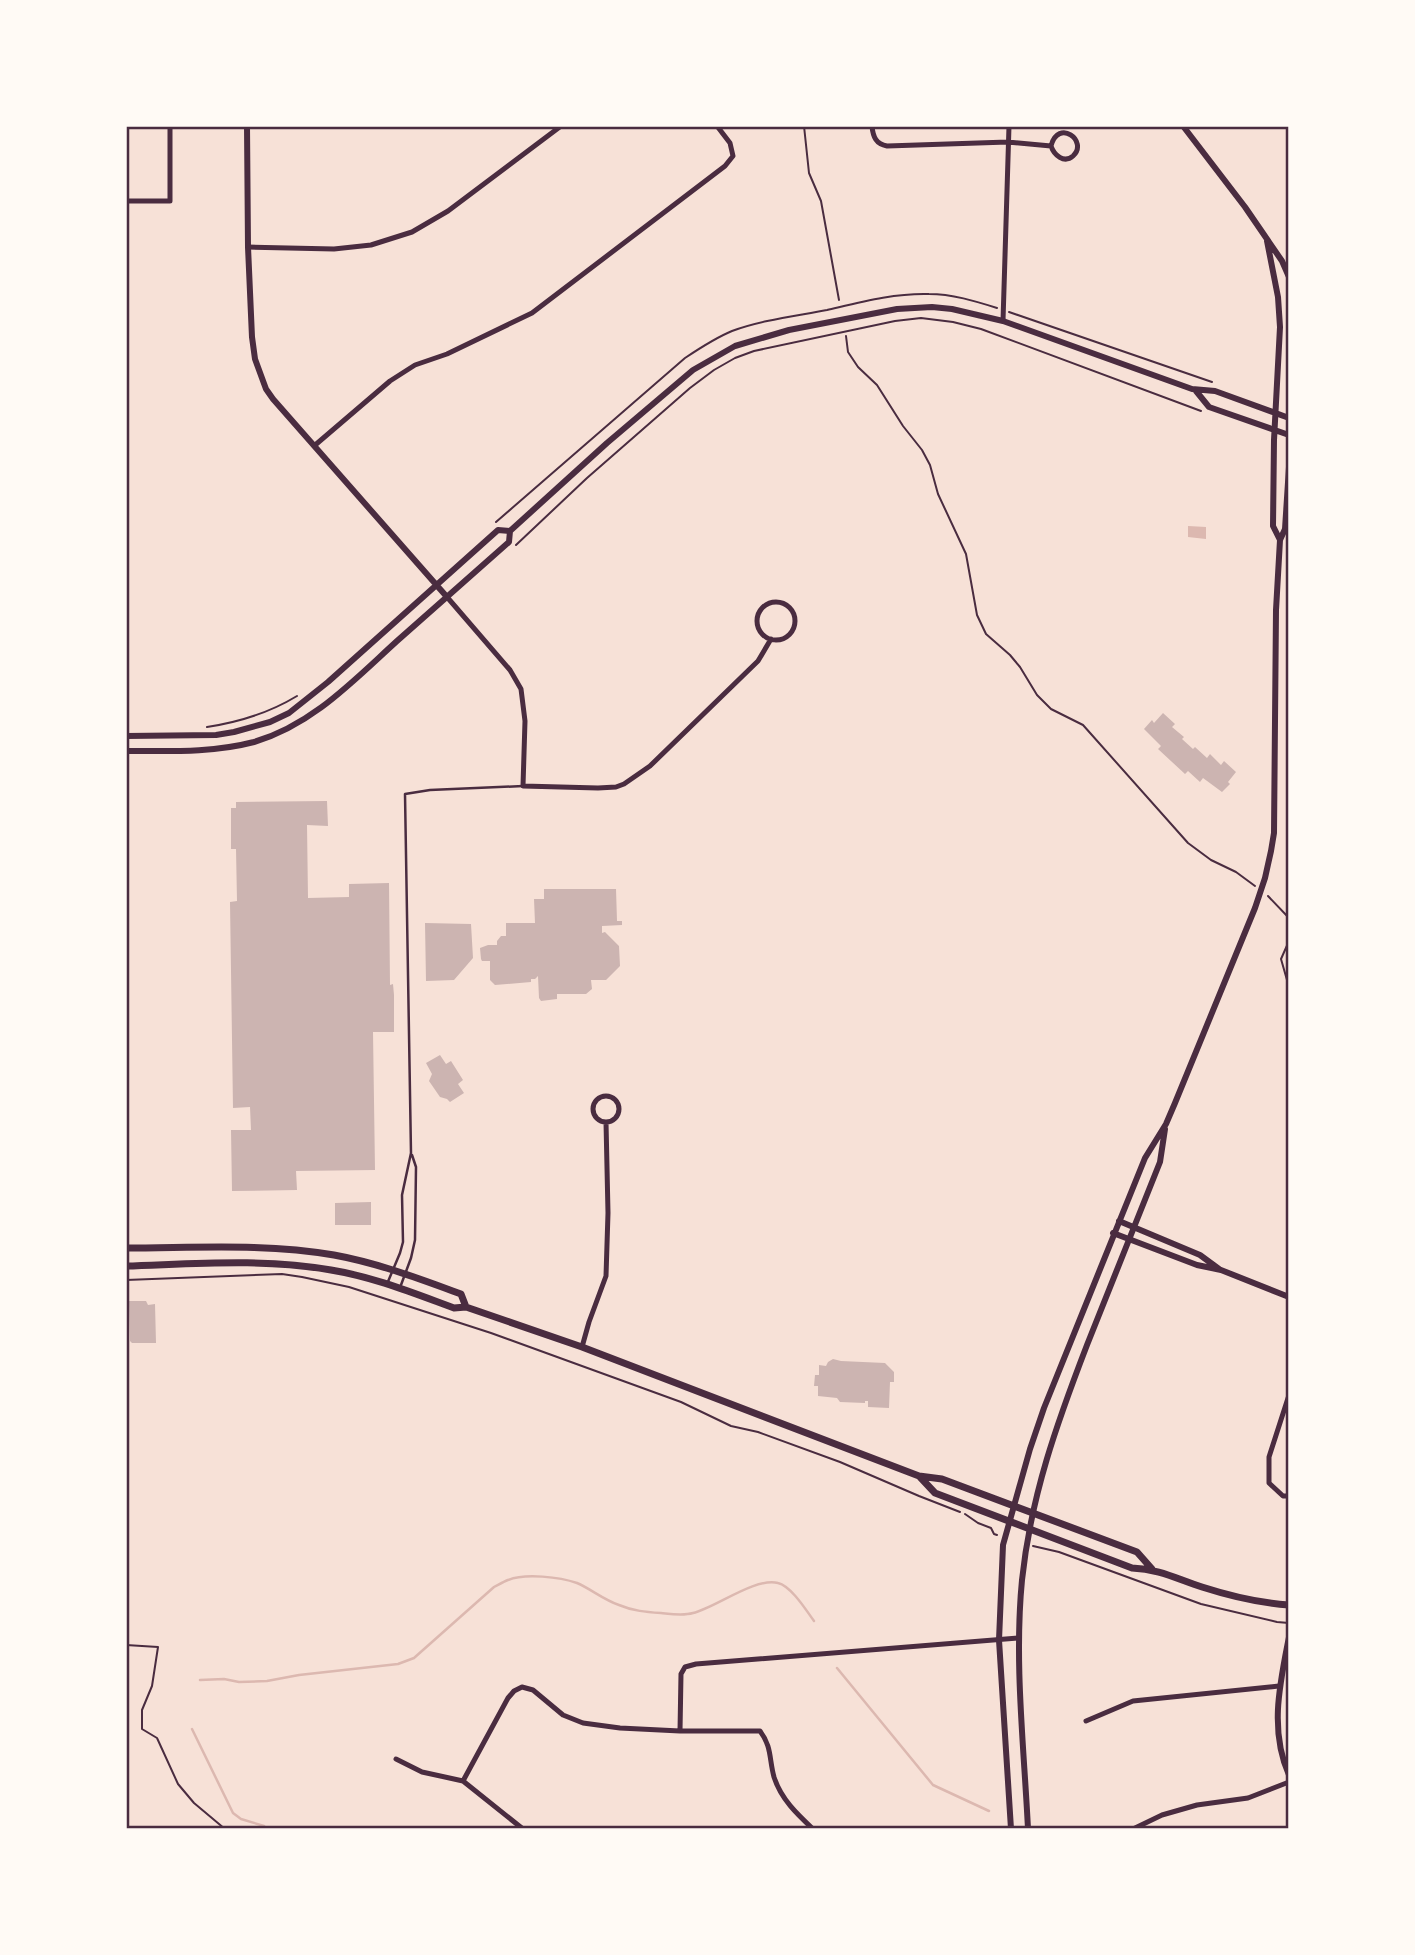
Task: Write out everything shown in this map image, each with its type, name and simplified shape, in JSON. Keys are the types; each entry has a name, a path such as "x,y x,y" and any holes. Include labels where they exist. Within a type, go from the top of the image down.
{"main road":[{"path":"126,1248 285,1249 337,1256 393,1270 461,1294 466,1307"},
{"path":"126,1266 280,1264 371,1278 454,1308 466,1307 582,1347 919,1476 942,1479 1137,1552 1152,1569"},
{"path":"919,1476 935,1493 1132,1568 1152,1569 1230,1595 1289,1605"}],"street":[{"path":"126,201 170,201 170,126"},
{"path":"247,126 250,313 255,359 266,389 510,670 521,689 524,721 523,786 598,788 616,787 624,783 650,766 758,661 771,639"},
{"path":"248,247 334,250 371,245 412,232 449,211 561,126"},
{"path":"314,446 390,381 415,365 447,354 532,313 725,166 733,156 730,143 717,126"},
{"path":"872,126 873,137 881,145 887,146 1008,142 1051,146"},
{"path":"1003,321 1009,126"},
{"path":"1183,126 1245,207 1282,261 1289,277"},
{"path":"1058,134 1072,135 1077,142 1073,156 1067,159 1059,158 1053,153 1051,146 1058,134"},
{"path":"1267,241 1278,297 1280,327 1273,526 1280,540"},
{"path":"126,751 216,750 281,732 308,718 509,542 510,531 675,384 735,346 789,330 913,307 952,309 1003,321 1196,391 1215,391 1289,418"},
{"path":"1196,391 1209,407 1289,435"},
{"path":"1011,1829 999,1640 1003,1545 1040,1418 1144,1158 1166,1124 1265,878 1274,832 1275,618 1280,540 1285,529 1289,467"},
{"path":"126,736 216,735 270,722 289,713 309,699 498,530 510,531"},
{"path":"780,602 793,612 795,624 789,635 783,639 771,639 761,633 757,616 763,606 780,602"},
{"path":"605,1096 614,1098 619,1109 613,1120 606,1122 594,1116 593,1107 597,1099 605,1096"},
{"path":"582,1347 606,1276 606,1122"},
{"path":"1028,1829 1019,1638 1022,1579 1038,1487 1059,1417 1160,1162 1166,1124"},
{"path":"1119,1221 1200,1255 1221,1270"},
{"path":"1114,1233 1289,1297"},
{"path":"1289,1395 1269,1457 1269,1483 1283,1496 1289,1496"},
{"path":"1289,1637 1279,1686 1277,1730 1289,1775"},
{"path":"680,1731 681,1674 685,1667 1019,1638"},
{"path":"1086,1721 1133,1701 1279,1686"},
{"path":"463,1781 509,1698 514,1691 522,1687 533,1690 564,1716 583,1723 680,1731 760,1731 767,1740 774,1775 781,1793 812,1829"},
{"path":"396,1759 422,1772 463,1781 523,1829"},
{"path":"1133,1829 1162,1815 1185,1808 1248,1798 1289,1783"}],"lane":[{"path":"387,1284 403,1242 402,1195 411,1153 405,794 429,790 523,786"},
{"path":"400,1289 413,1249 417,1195 416,1167 411,1153"}],"path":[{"path":"804,126 809,173 821,201 839,300"},
{"path":"492,525 685,358 707,343 732,331 757,324 880,298 930,294 964,298 1219,385"},
{"path":"512,548 606,460 714,370 754,351 882,324 921,318 981,329 1200,410"},
{"path":"846,336 848,352 858,367 877,385 930,465 938,494 966,554 977,615 986,634 1010,655 1037,695 1051,709 1083,725 1188,843 1256,887"},
{"path":"201,728 243,720 275,709 298,695"},
{"path":"1266,894 1289,918"},
{"path":"1289,941 1281,960 1287,980 1289,1013"},
{"path":"126,1280 282,1274 349,1287 491,1333 660,1394 731,1426 758,1432 840,1462 966,1514 990,1528 996,1535"},
{"path":"1043,1549 1059,1552 1201,1604 1289,1623"},
{"path":"126,1645 159,1647 152,1686 142,1710 142,1730 157,1738 178,1784 194,1803 225,1829"}],"shaded area":[{"path":"1188,526 1206,527 1206,539 1188,537"}],"building":[{"path":"1163,713 1175,724 1172,727 1193,749 1195,747 1207,758 1210,754 1221,765 1224,761 1236,772 1222,792 1203,778 1200,782 1188,771 1185,774 1158,749 1161,746 1144,729"},
{"path":"327,801 328,826 307,825 308,898 349,897 349,884 389,883 390,985 393,984 394,1032 373,1032 375,1170 296,1171 297,1190 232,1191 231,1130 251,1130 250,1107 233,1108 230,902 237,901 236,849 231,849 231,808 236,808 236,802"},
{"path":"544,889 616,889 617,921 622,921 622,925 602,926 602,933 605,932 619,946 620,966 606,980 591,980 592,989 586,994 557,994 557,999 541,1001 538,976 531,979 531,982 495,985 490,980 490,961 481,959 480,948 497,945 501,936 506,936 506,923 535,923 534,899 544,899"},
{"path":"425,923 471,924 473,958 454,980 426,981"},
{"path":"440,1055 446,1064 451,1061 463,1080 458,1084 464,1093 450,1102 440,1097 429,1081 432,1074 426,1063"},
{"path":"371,1202 371,1225 335,1225 335,1203"},
{"path":"129,1301 155,1304 156,1343 130,1341"},
{"path":"833,1359 885,1363 894,1372 894,1382 890,1382 889,1408 868,1407 868,1401 840,1402 837,1398 818,1396 818,1386 814,1386 815,1375 819,1375 819,1365 826,1366"}],"waterway":[{"path":"200,1680 267,1681 398,1664 414,1658 494,1587 508,1580 524,1577 570,1581 624,1607 645,1612 677,1614 702,1610 758,1584 778,1583 793,1593 814,1621"},
{"path":"837,1668 933,1785 989,1811"},
{"path":"192,1729 233,1813 266,1829"}]}
